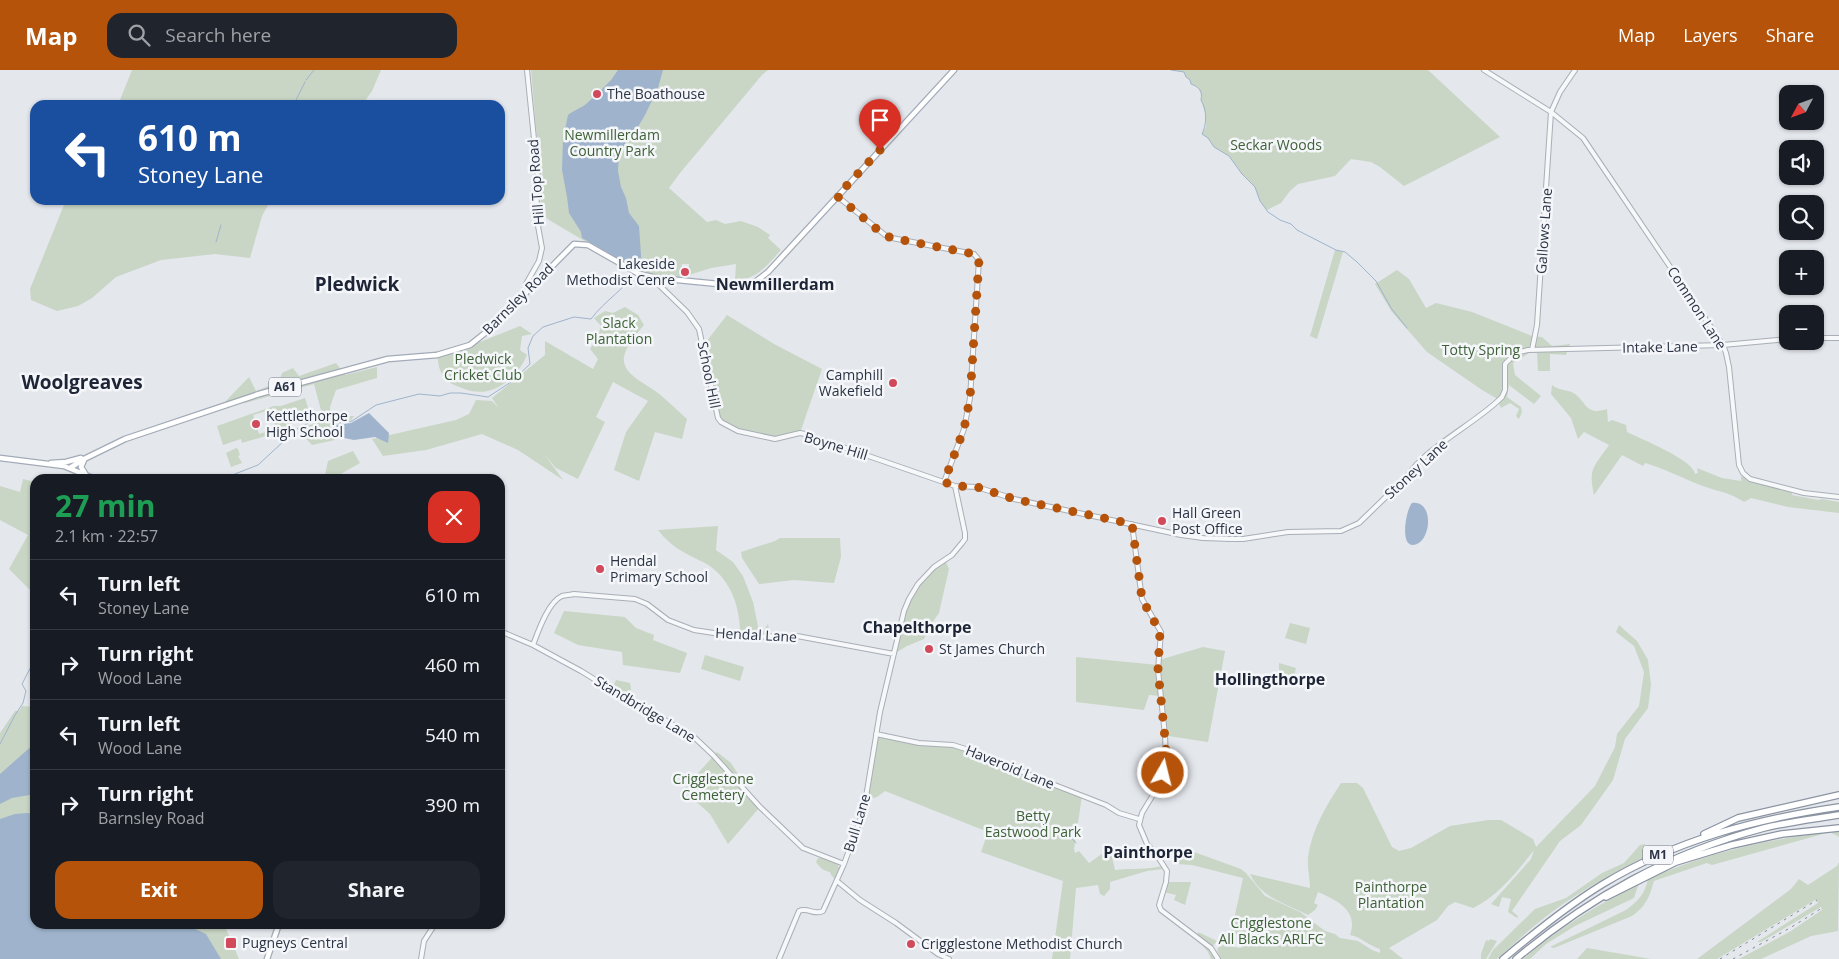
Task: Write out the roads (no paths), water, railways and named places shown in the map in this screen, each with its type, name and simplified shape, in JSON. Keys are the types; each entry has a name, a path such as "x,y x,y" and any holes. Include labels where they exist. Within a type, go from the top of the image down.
{"highway":[{"path":"1677,847 1738,818 1839,795"},
{"name":"M1","path":"1503,959 1550,920 1604,884 1677,847 1750,823 1796,813 1839,807"},
{"name":"M1","path":"1516,959 1579,910 1653,868 1692,851 1766,827 1839,815"},
{"path":"1579,910 1685,859 1732,845 1782,834 1839,828"}],"main road":[{"name":"Barnsley Road","path":"70,468 125,439 259,394 388,360 437,355 470,345 490,329 571,245 577,243 594,248 635,272 657,278 739,286 755,282 768,272 954,70"},
{"name":"A61","path":"38,464 66,462 92,455"},
{"path":"85,474 81,464 92,455"},
{"name":"A61","path":"0,458 70,468"},
{"path":"70,468 83,474"},
{"path":"267,959 277,929"}],"street":[{"name":"Hill Top Road","path":"527,70 538,178 536,215 542,248 539,261 526,284 528,290"},
{"name":"Common Lane","path":"1484,70 1552,112 1578,133 1723,345 1730,375 1739,465 1743,473 1750,479 1804,493 1839,497"},
{"name":"Gallows Lane","path":"1532,350 1537,325 1552,112 1560,92 1575,70"},
{"path":"837,196 884,235 974,254 979,260 970,398 964,429 944,482"},
{"name":"School Hill","path":"657,278 658,284 690,316 699,328 718,418 725,426"},
{"path":"1824,338 1839,338"},
{"name":"Intake Lane","path":"1532,350 1723,345 1779,340"},
{"name":"Stoney Lane","path":"944,482 955,486 977,487 1014,499 1181,535 1211,539 1243,539 1288,532 1332,532 1344,530 1359,523 1393,490 1401,487 1407,476 1423,460 1502,397 1505,390 1505,364 1516,353 1532,350"},
{"name":"Boyne Hill","path":"725,426 738,431 775,439 805,434 944,482"},
{"name":"Bull Lane","path":"779,959 797,914 804,910 817,913 822,912 844,864 867,796 880,712 902,618 909,599 915,588 930,571 957,549 965,537 955,486"},
{"path":"1132,524 1142,599 1160,632 1158,670 1166,748 1166,760 1161,779 1139,819 1139,825 1142,836 1166,871 1166,882 1160,903 1161,910 1211,948 1218,959"},
{"name":"Hendal Lane","path":"533,645 548,610 557,599 574,594 635,599 647,604 668,620 694,630 740,637 797,636 894,654"},
{"name":"Standbridge Lane","path":"505,632 581,670 638,706 695,738 760,807 803,848 844,864"},
{"name":"Haveroid Lane","path":"876,734 919,743 953,745 972,751 1106,805 1119,813 1139,819"},
{"path":"837,881 860,900 948,959"},
{"path":"421,959 424,941 432,929"}],"water":[{"path":"618,70 663,70 658,88 645,115 635,132 627,140 619,156 618,171 621,187 626,198 629,213 639,226 642,269 636,269 582,238 581,232 569,213 562,170 563,139 568,115 600,94 600,91"},
{"path":"369,413 389,433 388,443 375,437 354,440 334,436 335,425 351,423"},
{"path":"1412,503 1424,507 1427,513 1428,527 1422,540 1417,544 1411,545 1407,542 1405,529"},
{"path":"30,747 30,795 12,798 0,804 0,774"},
{"path":"30,813 30,929 195,929 206,934 221,959 0,959 0,819 15,814"}],"waterway":[{"path":"306,80 314,70"},
{"path":"1171,70 1184,72 1191,84 1200,90 1206,117 1202,134 1208,138 1214,147 1229,156 1242,174 1255,187 1260,201 1268,212 1280,220 1291,224 1297,230 1336,250 1345,252 1357,262 1376,281 1391,308 1407,328"},
{"path":"296,100 305,82"},
{"path":"216,242 221,225"},
{"path":"235,474 258,465 297,429 314,420 322,419 340,423 352,421 376,405 419,394 440,396 450,393 461,393 488,397 511,382 530,364 528,348 533,336 543,327 574,317 591,319 634,275 638,268"},
{"path":"0,744 23,703 26,691 22,684 30,669"},
{"path":"1069,835 1076,843"}],"railway":[{"path":"1720,959 1817,900"},
{"path":"1733,959 1822,908"}],"place":[{"name":"The Boathouse","path":"597,94"},
{"name":"Lakeside Methodist Cenre","path":"685,272"},
{"name":"Camphill Wakefield","path":"893,383"},
{"name":"Kettlethorpe High School","path":"256,424"},
{"name":"Hall Green Post Office","path":"1162,521"},
{"name":"Hendal Primary School","path":"600,569"},
{"name":"St James Church","path":"929,649"},
{"name":"Pugneys Central","path":"231,943"},
{"name":"Crigglestone Methodist Church","path":"911,944"}],"district":[{"name":"Pledwick","path":"357,284"},
{"name":"Newmillerdam","path":"775,284"},
{"name":"Woolgreaves","path":"82,382"},
{"name":"Chapelthorpe","path":"917,627"},
{"name":"Hollingthorpe","path":"1270,679"},
{"name":"Painthorpe","path":"1148,852"}],"park label":[{"name":"Newmillerdam Country Park","path":"612,144"},
{"name":"Seckar Woods","path":"1276,145"},
{"name":"Slack Plantation","path":"619,332"},
{"name":"Totty Spring","path":"1481,350"},
{"name":"Pledwick Cricket Club","path":"483,368"},
{"name":"Crigglestone Cemetery","path":"713,788"},
{"name":"Betty Eastwood Park","path":"1033,824"},
{"name":"Painthorpe Plantation","path":"1391,896"},
{"name":"Crigglestone All Blacks ARLFC","path":"1271,932"}]}
